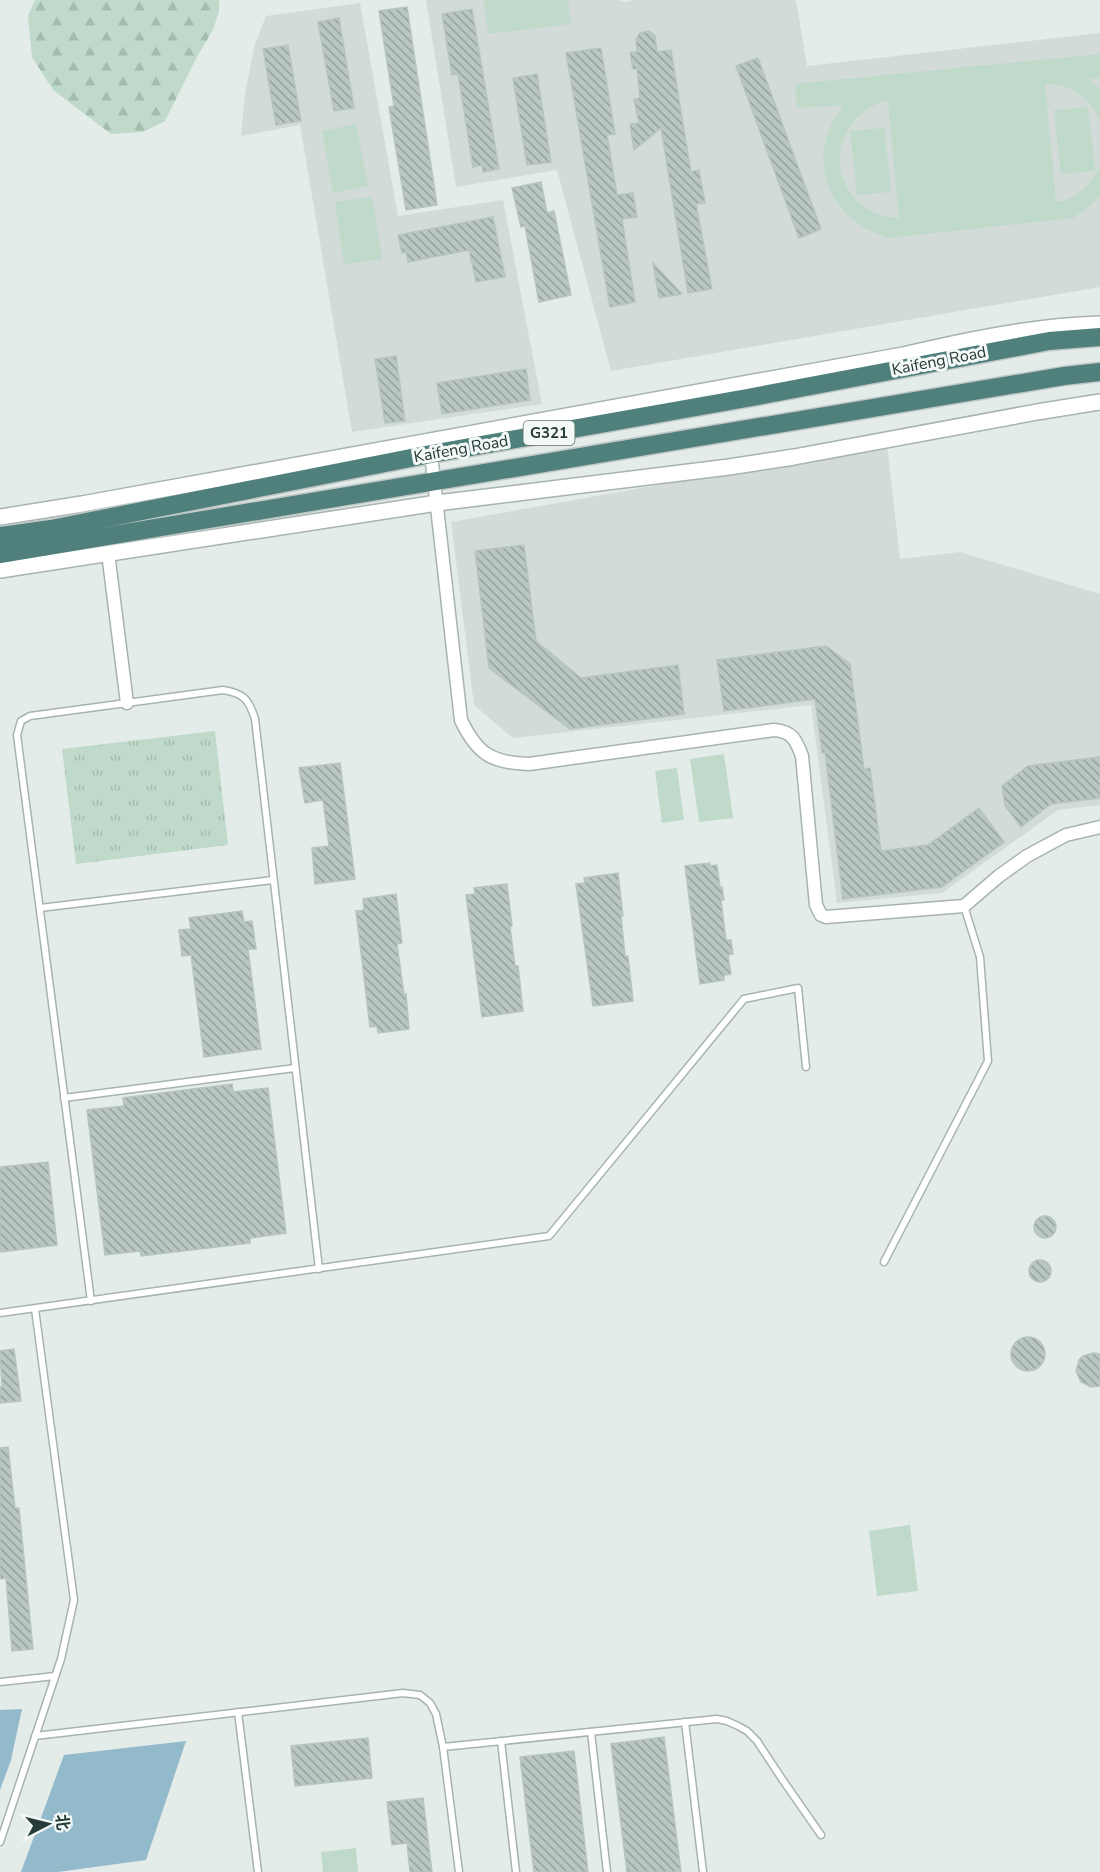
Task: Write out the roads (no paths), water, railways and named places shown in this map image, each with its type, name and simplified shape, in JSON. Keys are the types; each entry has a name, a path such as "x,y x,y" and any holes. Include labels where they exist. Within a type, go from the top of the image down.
{"highway":[{"name":"Kaifeng Road","path":"0,536 51,529 431,454 759,396 1049,341 1100,337"},
{"name":"Kaifeng Road","path":"0,554 1064,375 1100,372"}],"street":[{"path":"0,517 117,498 891,357 1000,333 1100,324"},
{"path":"0,570 437,503 740,466 1100,402"},
{"path":"431,454 461,720 472,742 486,754 501,760 529,764 774,730 788,732 795,739 802,756 816,905 821,915 829,916 964,906 1027,856 1066,835 1100,827"},
{"path":"108,553 127,703"}],"lane":[{"path":"91,1301 17,735 19,725 26,717 223,690 239,694 246,699 255,719 319,1269"},
{"path":"40,908 273,880"},
{"path":"884,1262 988,1061 980,957 964,906"},
{"path":"0,1313 35,1310 549,1236 744,999 798,988 806,1067"},
{"path":"64,1098 295,1068"},
{"path":"0,1842 61,1659 74,1600 35,1310"},
{"path":"0,1682 55,1676"},
{"path":"35,1737 411,1693 420,1695 433,1707 436,1714 443,1747 459,1872"},
{"path":"238,1712 258,1872"},
{"path":"443,1747 717,1719 728,1721 747,1731 757,1741 821,1835"},
{"path":"685,1722 703,1872"},
{"path":"591,1732 606,1872"},
{"path":"501,1741 516,1872"}],"water":[{"path":"22,1709 11,1760 0,1790 0,1710"},
{"path":"186,1741 146,1860 58,1872 21,1872 64,1755"}]}
